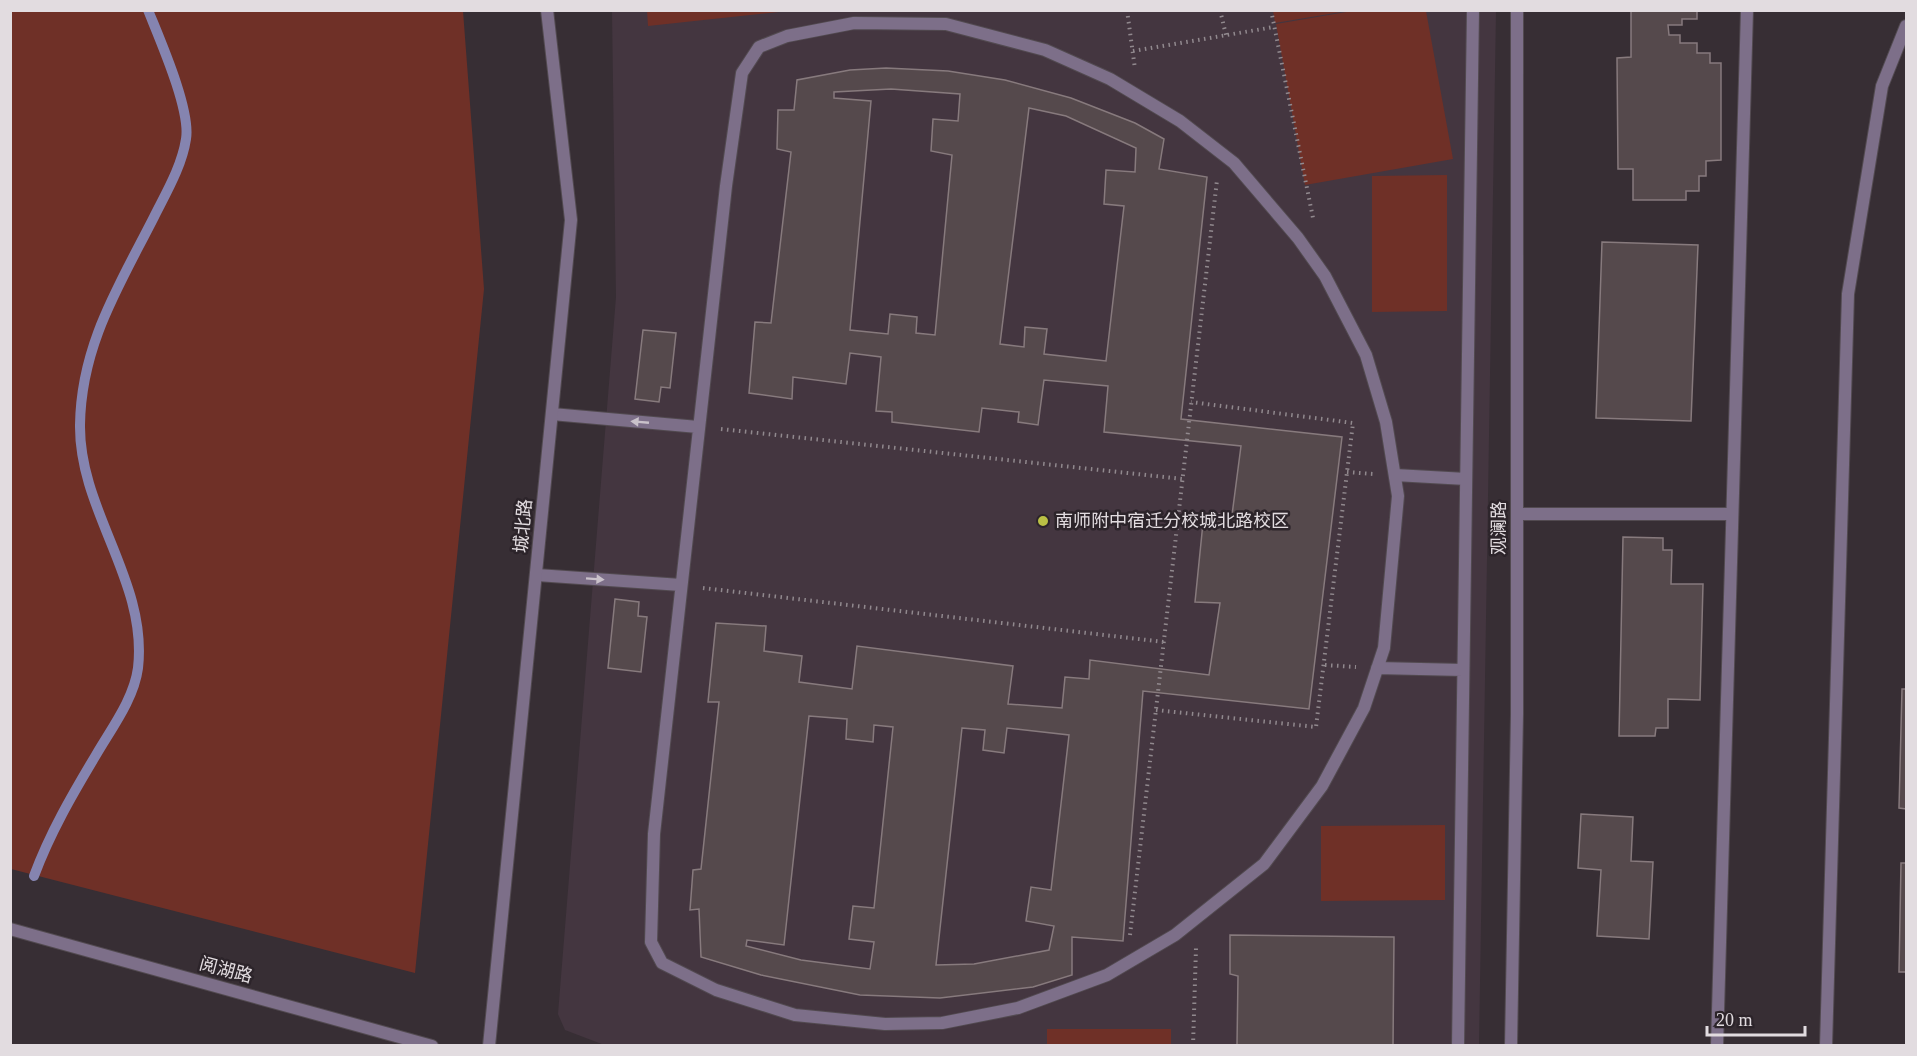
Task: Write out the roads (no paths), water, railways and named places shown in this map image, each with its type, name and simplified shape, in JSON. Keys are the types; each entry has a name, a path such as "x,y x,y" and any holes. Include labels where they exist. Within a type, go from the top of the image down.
{"street":[{"name":"城北路","path":"489,1046 571,220 547,10"},
{"path":"1458,1046 1473,10"},
{"name":"观澜路","path":"1511,1046 1517,714 1517,10"},
{"path":"1717,1046 1747,10"},
{"path":"854,24 946,24 1046,50 1110,79 1180,121 1234,163 1298,238 1325,276 1366,355 1386,422 1395,475 1398,496 1384,648 1364,708 1322,786 1264,864 1175,935 1107,975 1018,1008 942,1023 885,1024 795,1015 716,990 662,963 651,942 654,834 726,186 742,73 759,46 787,36 854,24"},
{"path":"1826,1046 1848,294 1882,86 1906,26"},
{"path":"552,414 698,427"},
{"path":"1395,475 1466,479"},
{"path":"1517,514 1732,514"},
{"path":"537,575 681,585"},
{"path":"1377,668 1463,670"},
{"name":"阅湖路","path":"10,929 432,1046"}],"waterway":[{"path":"34,876 62,814 127,702 138,668 138,636 133,605 90,487 83,457 80,425 87,368 104,317 173,179 186,139 184,111 179,93 148,10"}],"place":[{"name":"南师附中宿迁分校城北路校区","path":"1043,521"}]}
